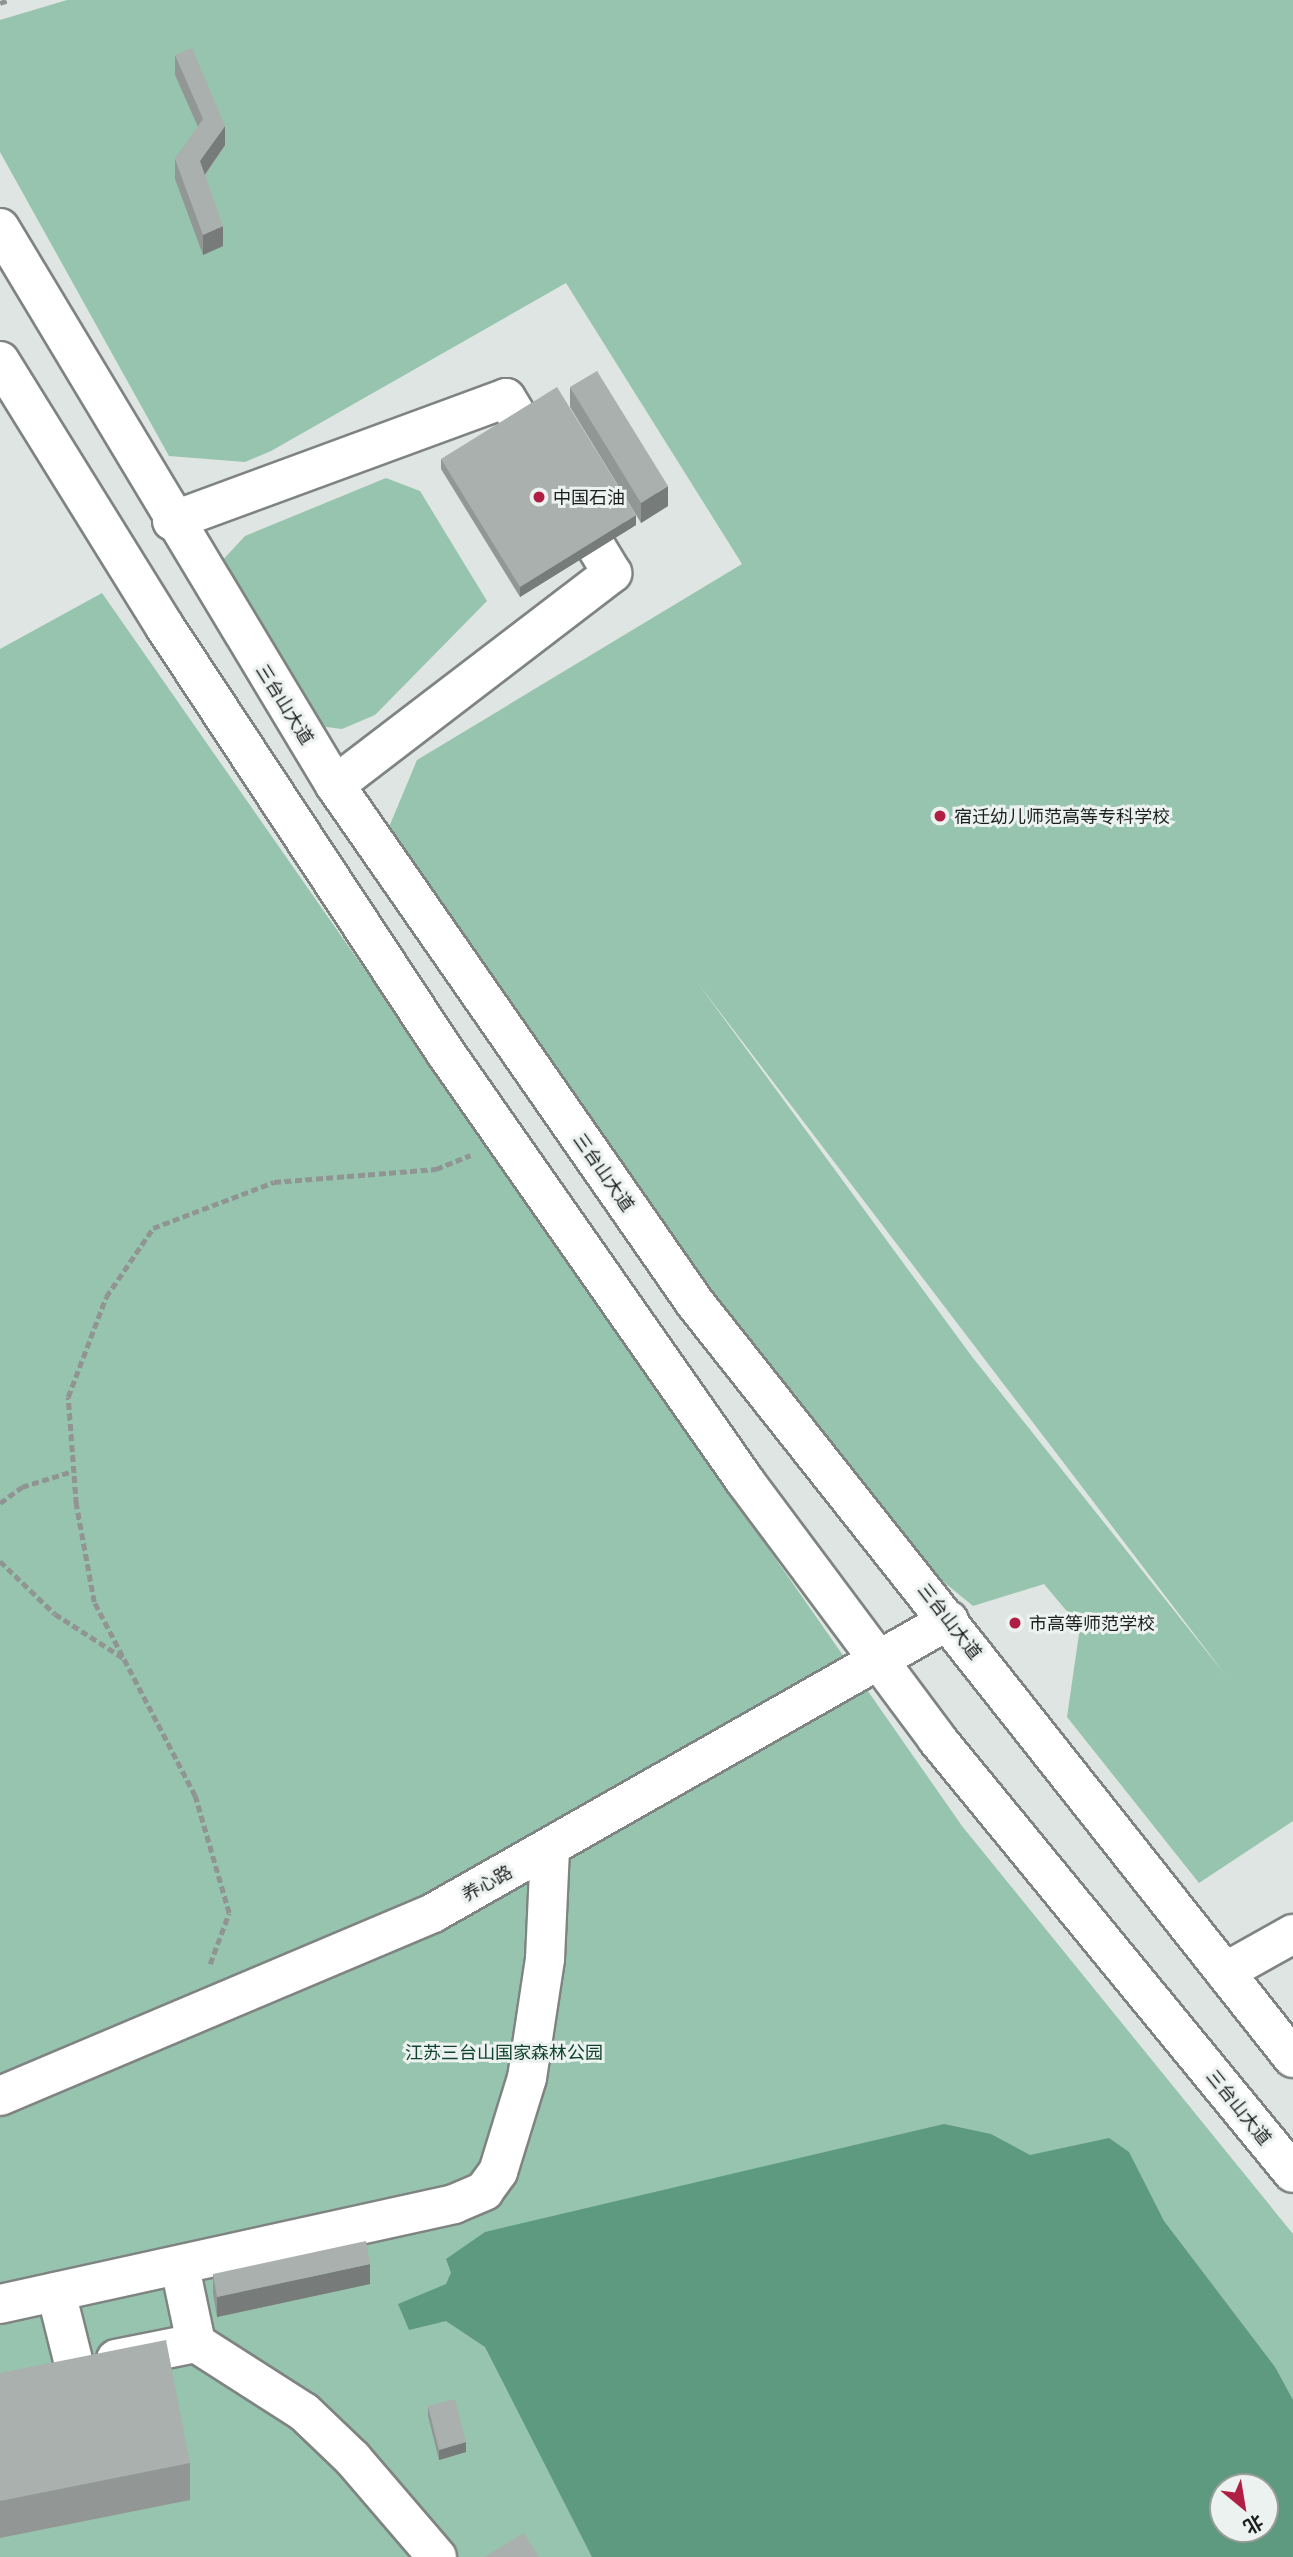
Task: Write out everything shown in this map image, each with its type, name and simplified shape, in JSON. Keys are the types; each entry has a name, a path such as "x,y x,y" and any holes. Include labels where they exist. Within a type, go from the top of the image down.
{"main road":[{"name":"三台山大道","path":"0,228 172,521 335,785 695,1303 1293,2057"},
{"name":"三台山大道","path":"0,361 165,628 506,1140 879,1660 1293,2173"},
{"path":"172,521 506,398 612,573 335,785"},
{"name":"养心路","path":"0,2096 433,1913 949,1620"},
{"path":"0,2304 454,2204 484,2191 498,2172 527,2078 545,1959 550,1848"},
{"path":"1225,1972 1293,1934"},
{"path":"180,2266 195,2343"},
{"path":"56,2292 75,2368"},
{"path":"37,2375 195,2343 304,2412 353,2459 437,2557"}],"path":[{"path":"0,3 9,0"},
{"path":"192,2014 229,1913 195,1796 94,1602 73,1471 68,1397 106,1297 153,1228 274,1182 436,1169 506,1140"},
{"path":"0,1503 22,1487 73,1471"},
{"path":"0,1561 55,1614 126,1660"}],"green space":[{"name":"宿迁幼儿师范高等专科学校","path":"67,0 1293,0 1293,1821 1199,1883 1067,1717 1080,1627 1044,1584 973,1606 934,1574 704,1287 389,827 417,760 742,564 566,283 271,451 245,462 169,456 0,152 0,20","holes":["697,982 1227,1677 973,1358"]},
{"path":"386,478 420,491 487,601 375,715 342,729 310,725 221,562 245,536"},
{"name":"江苏三台山国家森林公园","path":"102,593 962,1826 1293,2234 1293,2557 0,2557 0,649"}],"shaded area":[{"path":"944,2124 991,2134 1030,2155 1109,2138 1129,2152 1164,2221 1275,2367 1293,2400 1293,2557 592,2557 485,2347 446,2321 409,2330 398,2304 446,2284 451,2273 446,2259 485,2232"}],"building":[{"path":"192,48 225,126 200,161 223,226 203,235 175,159 203,119 175,55"},
{"path":"597,371 668,486 641,503 570,387"},
{"name":"中国石油","path":"557,387 636,515 520,587 441,459"},
{"path":"366,2241 370,2264 217,2297 213,2274"},
{"path":"166,2340 190,2463 0,2501 0,2373"},
{"path":"455,2399 466,2442 439,2450 428,2406"},
{"path":"524,2533 539,2557 484,2557"}],"place":[{"name":"中国石油","path":"539,497"},
{"name":"宿迁幼儿师范高等专科学校","path":"940,816"},
{"name":"市高等师范学校","path":"1015,1623"}]}
